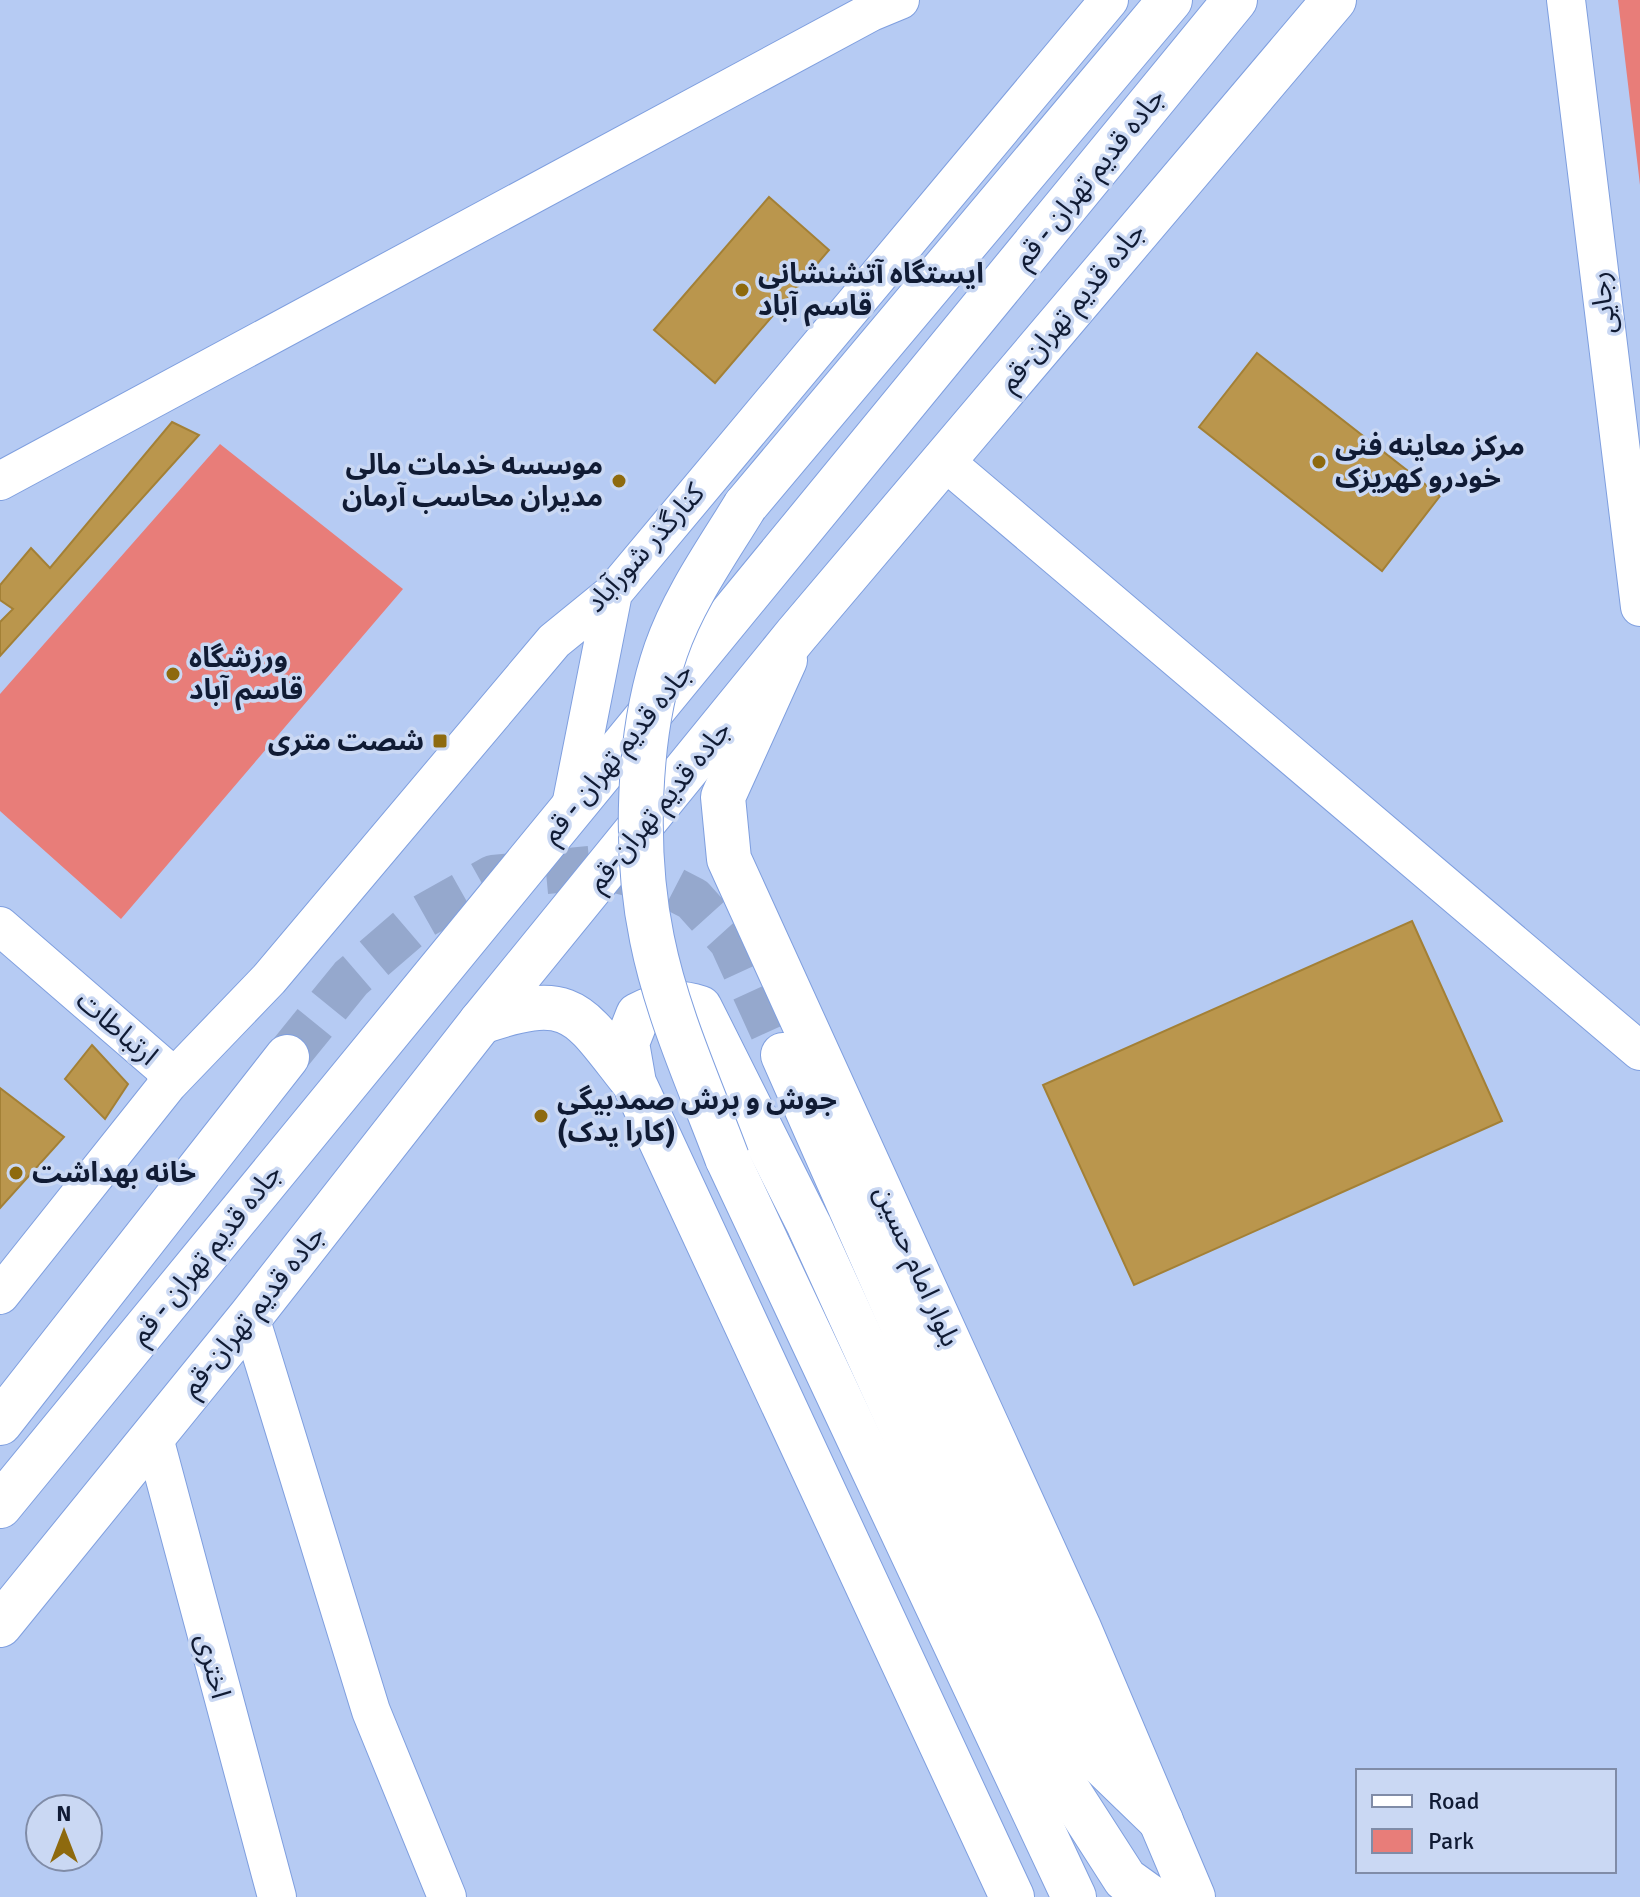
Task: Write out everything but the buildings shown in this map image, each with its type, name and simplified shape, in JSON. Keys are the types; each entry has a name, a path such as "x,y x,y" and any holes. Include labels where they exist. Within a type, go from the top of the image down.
{"main road":[{"path":"1074,1897 727,1158 674,1017 652,941 645,900 641,811 647,731 666,650 687,602 745,506 1170,0"},
{"name":"جاده قدیم تهران - قم","path":"0,1506 1235,0"},
{"name":"جاده قدیم تهران-قم","path":"0,1625 250,1317 481,1022 796,635 1334,0"},
{"name":"بلوار امام حسین","path":"796,635 723,797 729,859 916,1263 1193,1897"},
{"path":"634,1083 627,1043 638,1015 659,1004 680,1002 700,1008 816,1239 1064,1784 1125,1879 1150,1897"},
{"path":"481,1022 523,1008 556,1007 586,1022 634,1083 1012,1897"},
{"path":"783,1055 987,1517 1101,1763 1161,1821"},
{"path":"0,1423 287,1057"}],"street":[{"path":"0,481 871,12 900,0"},
{"name":"کنارگذر شورآباد","path":"168,1084 269,979 554,641 613,593 1109,0"},
{"name":"رجایی","path":"1566,0 1640,607"},
{"path":"942,459 1640,1051"},
{"path":"570,811 613,593"},
{"name":"ارتباطات","path":"0,926 164,1068 168,1084 0,1295"},
{"path":"250,1317 371,1711 447,1897"},
{"name":"اختری","path":"153,1434 277,1897"}],"green space":[{"path":"1618,0 1640,0 1640,185"},
{"path":"220,444 403,589 121,919 0,811 0,694"}],"tunnel":[{"path":"287,1057 351,978 422,917 493,877 600,867 660,882 693,899 731,941 783,1055"}],"place":[{"name":"ایستگاه آتشنشانی قاسم آباد","path":"742,290"},
{"name":"مرکز معاینه فنی خودرو کهریزک","path":"1319,462"},
{"name":"موسسه خدمات مالی مدیران محاسب آرمان","path":"619,481"},
{"name":"ورزشگاه قاسم آباد","path":"173,674"},
{"name":"شصت متری","path":"440,741"},
{"name":"جوش و برش صمدبیگی (کارا یدک)","path":"541,1116"},
{"name":"خانه بهداشت","path":"16,1173"}]}
